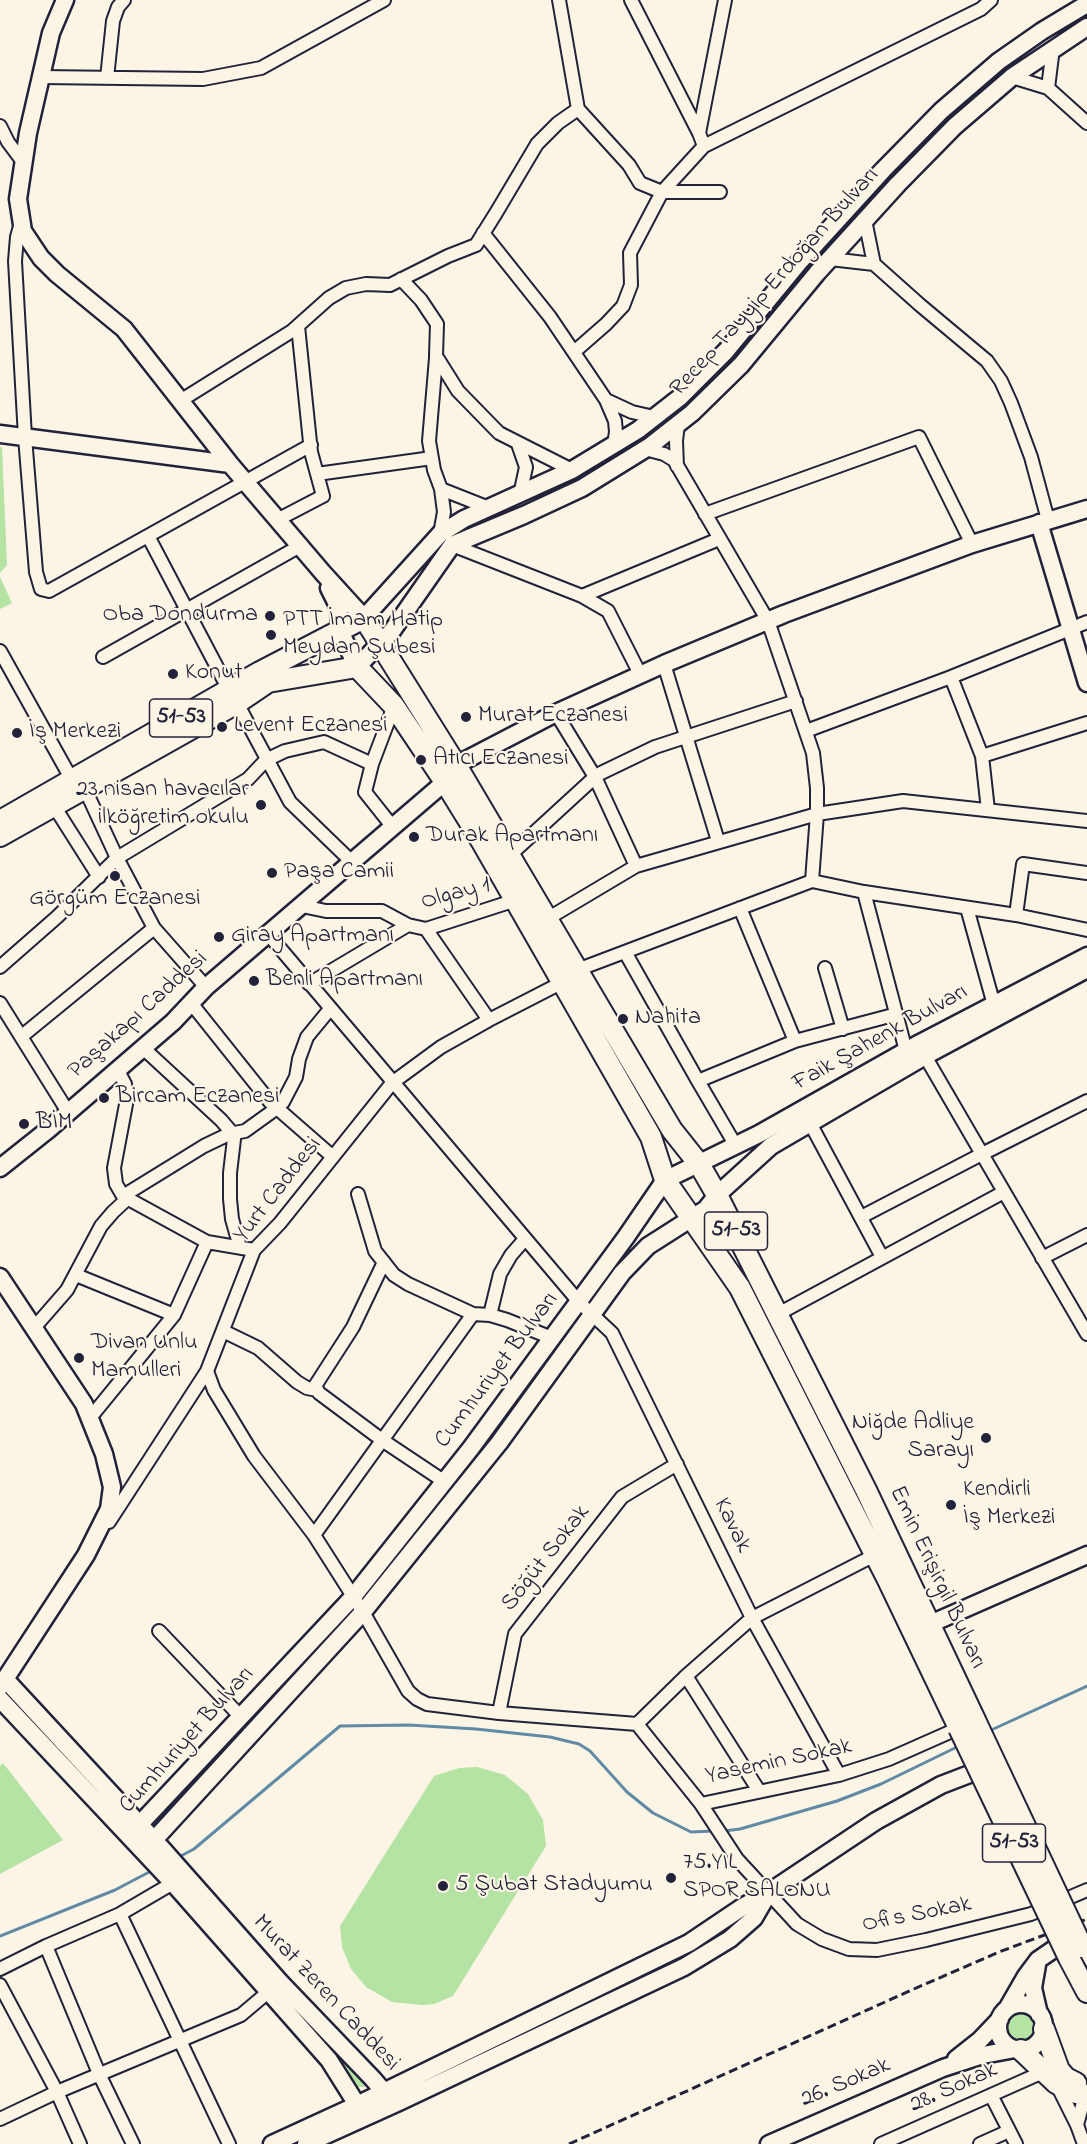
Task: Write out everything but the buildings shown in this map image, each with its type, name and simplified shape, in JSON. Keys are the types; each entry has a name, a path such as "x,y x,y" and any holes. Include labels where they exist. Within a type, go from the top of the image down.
{"main road":[{"path":"65,0 51,33 23,162 18,199 23,231 41,258 57,274 124,329 227,461 364,618"},
{"name":"Recep Tayyip Erdoğan Bulvarı","path":"364,618 446,540 489,508 572,470 614,445 679,398 726,351 801,260 883,170 941,111 999,61 1042,31 1087,4"},
{"name":"Recep Tayyip Erdoğan Bulvarı","path":"357,667 392,631 446,540 525,515 582,488 645,449 692,413 741,365 830,259 955,126 1011,76 1087,27"},
{"path":"0,424 25,432 227,461"},
{"path":"0,434 25,432"},
{"path":"456,765 556,713 640,674 768,621 972,544 1087,509"},
{"path":"1044,522 1069,628 1087,683"},
{"path":"323,573 339,608 340,631 357,667"},
{"name":"51-53","path":"0,821 79,784 233,697 364,618"},
{"name":"Emin Erişirgil Bulvarı","path":"364,618 456,765 547,919 570,976 651,1137 665,1180 740,1288 875,1555 967,1724"},
{"name":"51-53","path":"233,697 268,682 357,667"},
{"name":"Emin Erişirgil Bulvarı","path":"357,667 393,706 445,782 516,900 570,976 672,1130 699,1164 717,1195 930,1624 967,1724"},
{"name":"Paşakapı Caddesi","path":"0,1168 173,1022 206,987 445,782"},
{"name":"51-53","path":"0,836 54,806 79,784"},
{"name":"Faik Şahenk Bulvarı","path":"665,1180 736,1146 906,1051 1087,956"},
{"name":"Faik Şahenk Bulvarı","path":"691,1218 706,1209 717,1195 771,1146 925,1056 1087,969"},
{"name":"Cumhuriyet Bulvarı","path":"136,1832 240,1716 352,1598 445,1482 579,1302 665,1180"},
{"name":"Cumhuriyet Bulvarı","path":"157,1851 363,1612 499,1443 622,1273 648,1246 691,1218"},
{"name":"Murat Zeren Caddesi","path":"3,1285 74,1388 90,1418 104,1454 112,1487 109,1509 86,1555 3,1683 136,1832"},
{"path":"930,1624 1087,1555"},
{"name":"Murat Zeren Caddesi","path":"0,1700 157,1851 173,1876 274,1987 384,2092 385,2101 377,2112 365,2114 357,2105 328,2060 274,1987"},
{"name":"51-53","path":"967,1724 980,1770 1082,1949"},
{"name":"51-53","path":"967,1724 1082,1949 1087,1992"},
{"path":"272,2144 689,1943 876,1821 941,1785 980,1770"},
{"path":"306,2144 684,1967 730,1939 754,1918 768,1893"},
{"path":"1082,1949 1060,1946 1038,1960 1033,1982 1042,2021 1062,2074 1086,2092"},
{"name":"26. Sokak","path":"943,2068 980,2040 1004,2014 1038,1960"},
{"path":"1018,2050 1035,2046 1042,2038 1042,2021 1035,2009 1024,2005 1018,2005 1004,2014 999,2032 1001,2037 1009,2047 1018,2050 1067,2090 1086,2092"},
{"name":"26. Sokak","path":"769,2144 943,2068 983,2055 1018,2050"}],"street":[{"path":"107,78 113,21 118,7 124,0"},
{"path":"41,77 204,79 261,68 384,0"},
{"path":"559,0 578,109 629,165 640,183 662,192 720,192"},
{"path":"632,0 704,146"},
{"path":"699,133 725,0"},
{"path":"573,352 623,306 631,285 630,253 662,192 704,146 981,9 991,0"},
{"path":"1048,88 1053,48"},
{"path":"1011,76 1048,88 1087,123"},
{"path":"180,401 298,326 329,298 346,288 366,284 390,285 476,244 537,144 558,123 578,109"},
{"path":"0,126 8,142 23,162"},
{"path":"865,220 874,264"},
{"path":"22,223 17,237 15,261 36,572 41,589 49,591 311,445"},
{"path":"483,233 550,316 606,400 615,421 614,445"},
{"path":"830,259 874,264 987,361 1001,381 1031,457 1044,522"},
{"path":"401,279 421,300 437,324 436,376 430,408 430,430 432,458 441,489 446,540 582,596 608,611 640,674"},
{"path":"277,520 323,496 311,445 298,326"},
{"path":"436,356 458,391 499,433 572,470"},
{"path":"606,400 632,412 654,417"},
{"path":"677,466 678,424"},
{"path":"705,514 919,437 972,544"},
{"path":"518,444 526,467 520,495"},
{"path":"645,449 664,454 674,460 768,621 813,753 817,814 812,881 864,892 1016,915 1087,930"},
{"path":"317,474 432,458"},
{"path":"441,489 489,508"},
{"path":"148,536 290,802 352,863"},
{"path":"582,596 719,539"},
{"path":"104,657 300,546"},
{"path":"806,731 951,677 1087,622"},
{"path":"0,651 79,784 154,928 206,987"},
{"path":"664,664 718,841"},
{"path":"951,677 982,756 988,810"},
{"path":"510,855 595,777 655,747 796,701"},
{"path":"392,826 365,792 372,764 393,706"},
{"path":"556,713 595,777 636,866"},
{"path":"982,756 1087,723"},
{"path":"0,967 57,917 117,858 248,779 266,760 285,751 324,742 372,764"},
{"path":"547,919 636,866 817,814 903,801 1087,821"},
{"path":"54,806 99,877"},
{"path":"1016,915 1023,864 1087,873"},
{"name":"Yurt Caddesi","path":"86,1555 207,1371 254,1250 280,1223 392,1083 441,1047 570,976 625,952 812,881"},
{"path":"864,892 906,1051"},
{"name":"Olgay 1","path":"302,906 326,911 382,911 408,925 426,929 516,900"},
{"path":"740,908 795,1041"},
{"path":"967,908 994,1005"},
{"path":"309,984 408,925"},
{"path":"22,1036 154,928"},
{"path":"426,929 489,1020"},
{"name":"Kavak","path":"268,934 579,1302 612,1334 752,1618 839,1775"},
{"path":"625,952 736,1146"},
{"path":"825,968 843,1029"},
{"path":"0,1003 68,1112"},
{"path":"191,1003 246,1074 277,1108 333,1157"},
{"path":"33,1329 56,1305 76,1275 101,1227 125,1198 204,1146 245,1131 283,1102 296,1077 299,1059 307,1037 330,1009"},
{"path":"698,1081 795,1041 897,1014"},
{"path":"142,1047 221,1120 233,1134 230,1199 232,1219 240,1247"},
{"path":"925,1056 1087,1334"},
{"path":"117,1069 125,1084 127,1099 114,1168 116,1185 125,1198 207,1242 254,1250"},
{"path":"861,1217 1087,1101"},
{"path":"810,1122 882,1257"},
{"path":"778,1314 1004,1192"},
{"path":"358,1194 375,1251 394,1275 408,1284 473,1314 490,1315 552,1338"},
{"path":"1042,1258 1087,1235"},
{"path":"490,1315 500,1274 511,1255 525,1239"},
{"path":"90,1418 174,1315 207,1242"},
{"path":"317,1390 315,1386 353,1327 384,1262"},
{"path":"76,1275 174,1315"},
{"path":"314,1535 473,1314"},
{"path":"223,1331 258,1348 297,1382 307,1388 317,1390 382,1440 445,1482"},
{"path":"207,1371 214,1390 254,1456 314,1535 363,1612 408,1692 427,1704 499,1713 638,1724 686,1676 752,1618 875,1555"},
{"name":"Söğüt Sokak","path":"499,1713 514,1634 622,1497 677,1464"},
{"path":"159,1631 240,1716"},
{"path":"686,1676 759,1791"},
{"name":"Yasemin Sokak","path":"638,1724 701,1804 839,1775 889,1759 967,1724"},
{"name":"Ofis Sokak","path":"701,1804 728,1846 797,1923 822,1939 849,1949 877,1950 1031,1914 1087,1890"},
{"path":"0,1969 120,1914 173,1876"},
{"path":"120,1914 229,2144"},
{"path":"46,1946 100,2076 133,2144"},
{"path":"0,1985 57,2092 80,2144"},
{"path":"0,2119 57,2092 100,2076 241,2015 274,1987"},
{"path":"1050,2078 1077,2125 1084,2144"},
{"name":"28. Sokak","path":"881,2144 991,2095 1050,2078"},
{"path":"1077,2125 1086,2092"},
{"path":"991,2095 1016,2144"},
{"path":"980,2144 1009,2131"}],"green space":[{"path":"0,447 2,447 7,565 0,573"},
{"path":"0,577 12,603 0,609"},
{"path":"3,1763 63,1840 0,1874 0,1766"},
{"name":"5 Şubat Stadyumu","path":"477,1767 505,1775 528,1794 543,1820 546,1846 453,1996 434,2004 392,2002 366,1987 351,1969 342,1947 340,1926 434,1776 459,1768"},
{"path":"285,1999 369,2084 357,2087 334,2055"},
{"path":"1023,2010 1034,2014 1038,2025 1034,2036 1023,2040 1012,2036 1008,2025 1012,2014"}],"waterway":[{"path":"989,1731 1087,1686"},
{"path":"177,1858 194,1849 340,1726 409,1725 476,1729 550,1737 579,1744 590,1751 627,1792 653,1813 691,1832 714,1831"},
{"path":"724,1831 740,1829 837,1801 881,1784 959,1746"},
{"path":"0,1936 115,1890 153,1870"}],"railway":[{"path":"569,2144 999,1952 1087,1919"}],"place":[{"name":"Oba Dondurma","path":"270,616"},
{"name":"PTT İmam Hatip Meydan Şubesi","path":"271,635"},
{"name":"Konut","path":"173,674"},
{"name":"Murat Eczanesi","path":"466,717"},
{"name":"Levent Eczanesi","path":"222,727"},
{"name":"İş Merkezi","path":"17,733"},
{"name":"Atıcı Eczanesi","path":"421,760"},
{"name":"23 nisan havacılar ilköğretim okulu","path":"261,805"},
{"name":"Durak Apartmanı","path":"414,837"},
{"name":"Paşa Camii","path":"272,873"},
{"name":"Görgüm Eczanesi","path":"115,876"},
{"name":"Giray Apartmanı","path":"219,937"},
{"name":"Benli Apartmanı","path":"254,981"},
{"name":"Nahita","path":"623,1019"},
{"name":"Bircam Eczanesi","path":"104,1098"},
{"name":"BİM","path":"24,1124"},
{"name":"Divan Unlu Mamulleri","path":"79,1358"},
{"name":"Niğde Adliye Sarayı","path":"986,1438"},
{"name":"Kendirli İş Merkezi","path":"951,1505"},
{"name":"75.YIL SPOR SALONU","path":"671,1878"},
{"name":"5 Şubat Stadyumu","path":"443,1886"}]}
